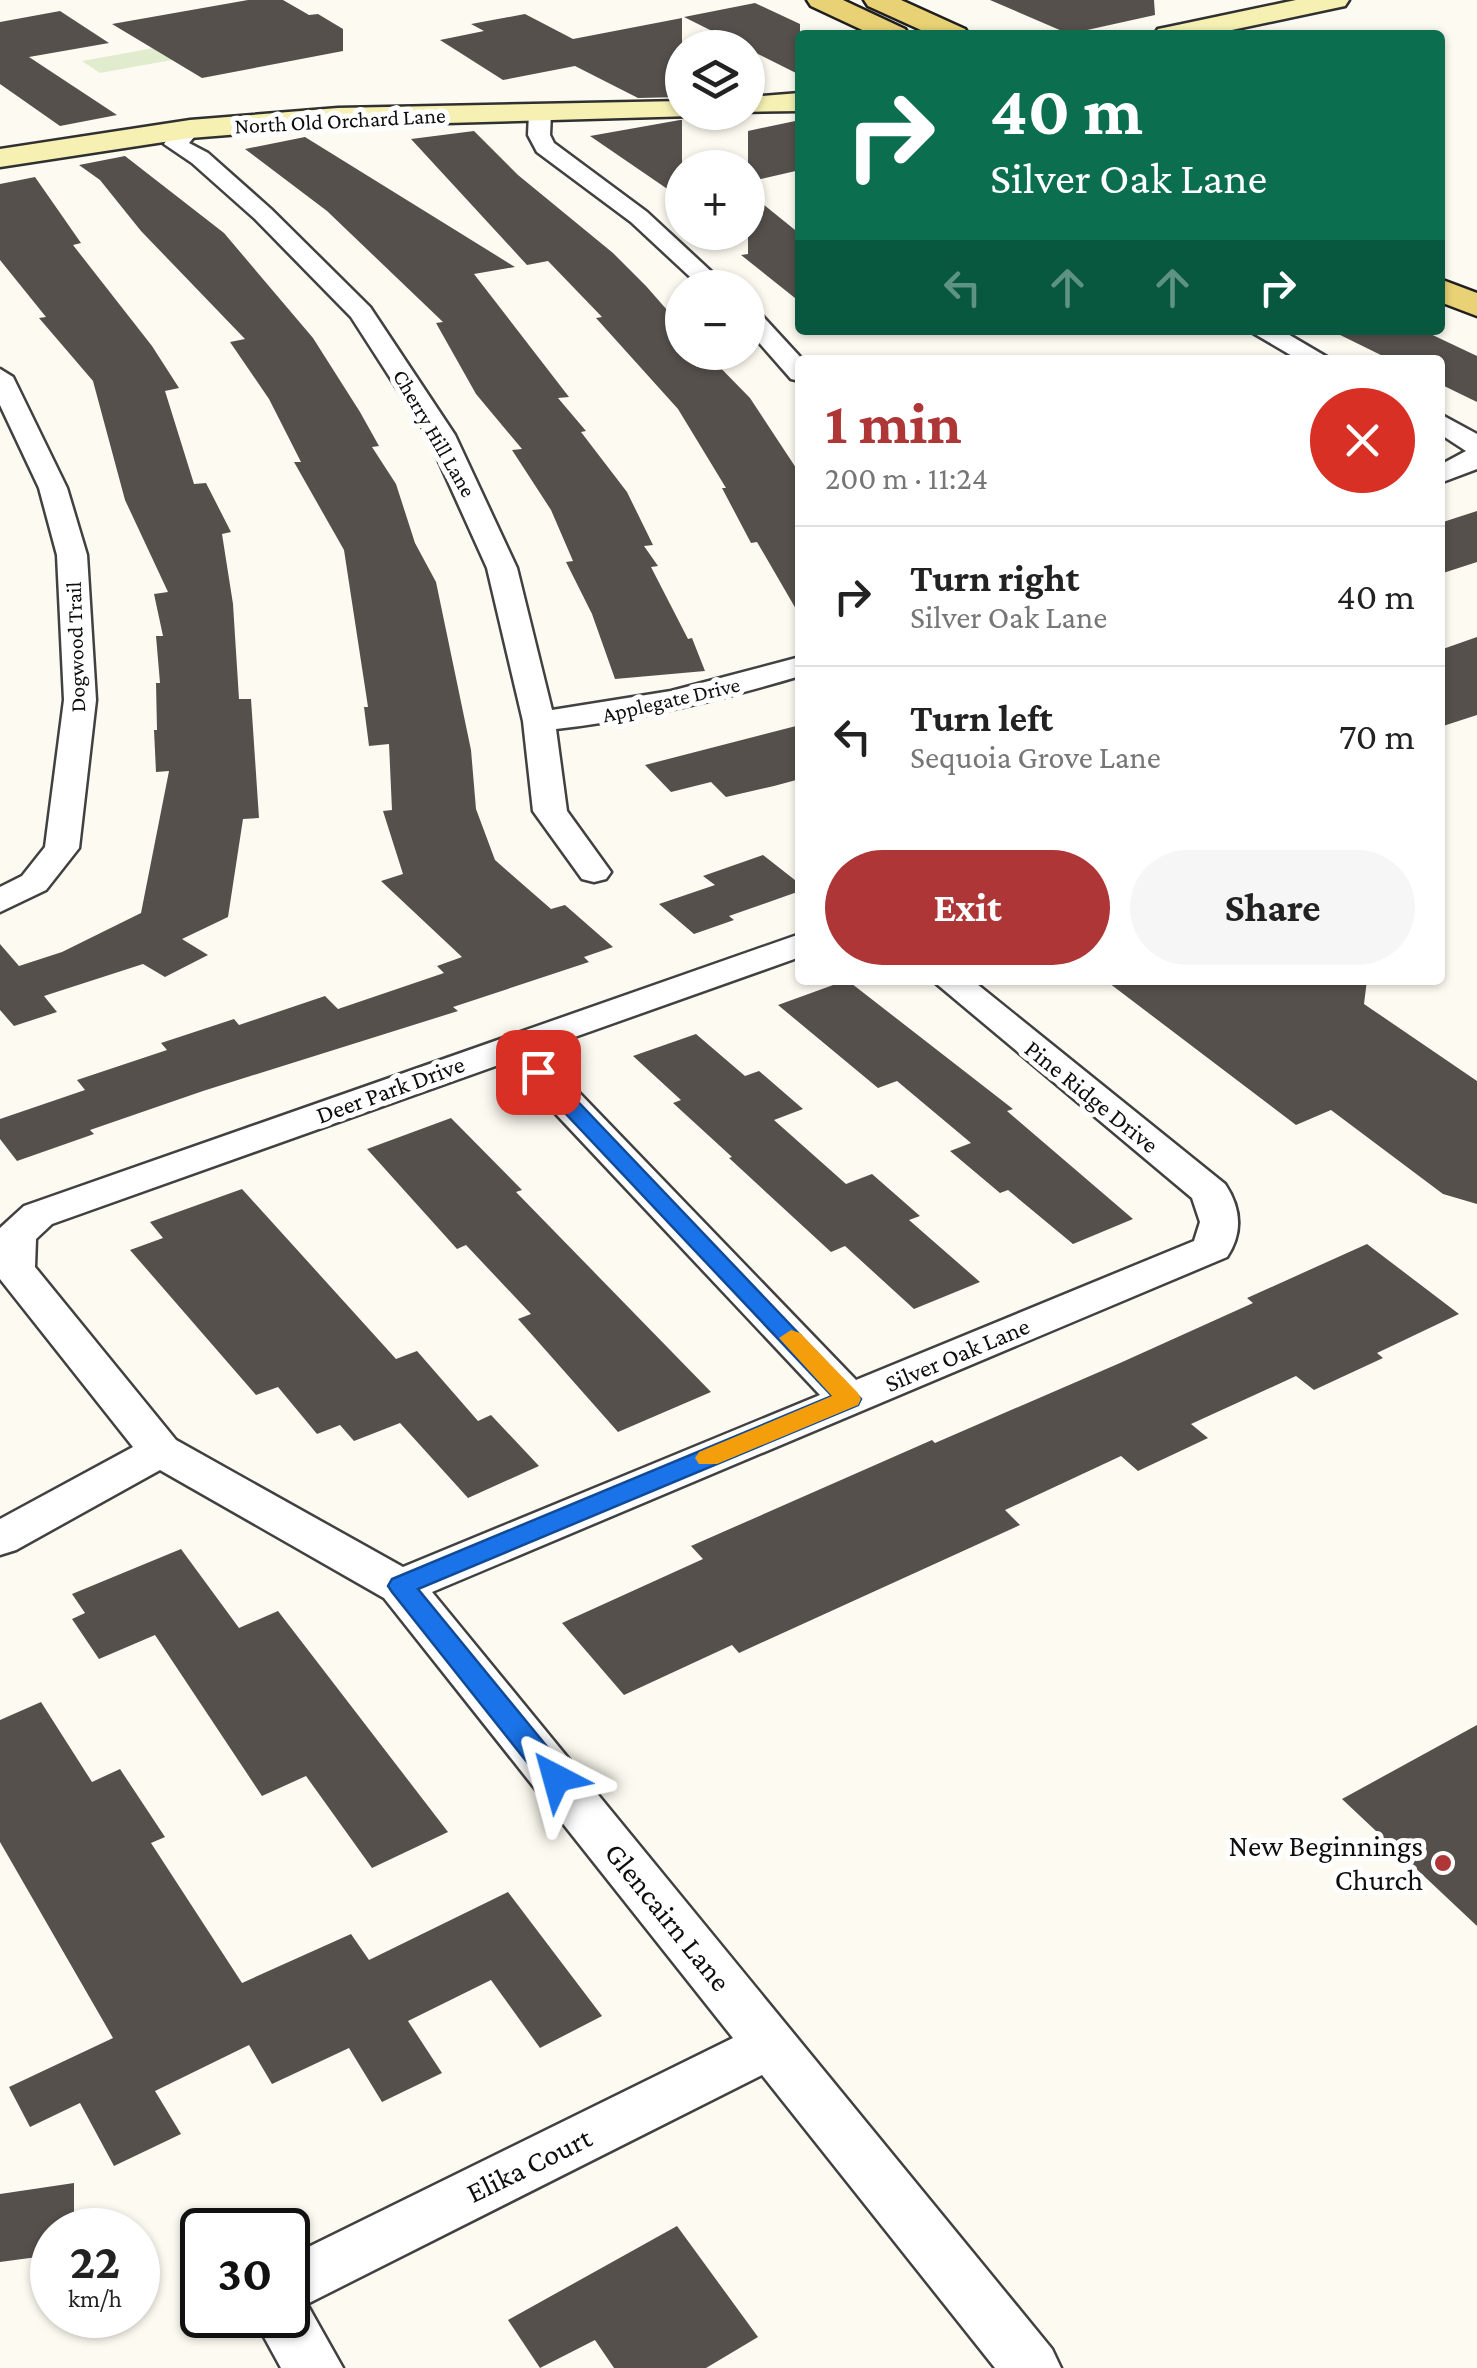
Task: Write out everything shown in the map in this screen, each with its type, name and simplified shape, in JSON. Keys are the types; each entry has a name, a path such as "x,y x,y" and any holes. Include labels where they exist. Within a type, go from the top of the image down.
{"main road":[{"path":"821,0 884,30"},
{"path":"878,0 944,30"},
{"path":"1449,269 1477,306"}],"street":[{"path":"1192,30 1335,0"},
{"path":"765,105 795,102"},
{"name":"North Old Orchard Lane","path":"0,158 190,129 338,117 665,110"},
{"path":"540,113 539,134 545,147 639,217 697,270"},
{"name":"Cherry Hill Lane","path":"190,129 175,144 200,158 263,214 361,312 441,434 502,568 539,721 550,811 594,872"},
{"path":"765,334 795,367"},
{"path":"1271,335 1310,355"},
{"name":"Dogwood Trail","path":"0,377 53,488 72,555 80,700 62,848 34,883 0,901"},
{"path":"1445,425 1477,446"},
{"path":"1445,473 1477,455"},
{"name":"Applegate Drive","path":"539,721 601,716 708,694 795,668"},
{"name":"Deer Park Drive","path":"38,1215 795,948"},
{"name":"Pine Ridge Drive","path":"956,985 1211,1193 1220,1222"},
{"path":"512,1045 849,1399"},
{"name":"Glencairn Lane","path":"38,1215 16,1235 14,1269 160,1451 401,1586 1031,2368"},
{"name":"Silver Oak Lane","path":"401,1586 1212,1248 1220,1222"},
{"path":"0,1539 160,1451"},
{"name":"Elika Court","path":"310,2274 771,2045"},
{"path":"295,2338 313,2368"}],"green space":[{"path":"176,44 194,56 100,73 82,61"}],"building":[{"path":"248,0 283,0 309,15 318,14 343,29 343,51 202,78 112,24"},
{"path":"990,0 1154,0 1155,15 1087,30 1060,30"},
{"path":"755,3 800,24 800,30 795,30 795,72 765,58 765,30 710,30 684,17"},
{"path":"60,11 109,43 29,57 117,115 60,126 0,84 0,22"},
{"path":"525,14 573,39 682,18 682,30 665,30 665,97 638,98 575,66 503,80 440,40 484,31 471,24"},
{"path":"795,121 795,171 765,178 765,150 748,150 748,131"},
{"path":"665,123 665,130 682,130 682,150 665,150 665,187 590,136"},
{"path":"474,131 518,175 613,253 665,308 665,370 723,370 750,398 795,466 795,607 757,542 751,543 722,488 726,488 678,409 596,318 602,317 548,261 527,265 411,139"},
{"path":"305,137 515,267 474,274 569,397 558,398 586,431 581,432 627,492 653,545 644,546 658,566 651,567 688,639 692,638 705,671 615,679 592,614 566,562 573,561 551,510 512,450 522,449 476,394 436,323 443,322 327,211 245,149"},
{"path":"125,156 224,233 313,338 360,412 379,446 372,447 396,484 415,543 436,582 471,750 476,809 495,860 551,909 565,905 613,947 584,957 589,962 453,1007 458,1011 203,1091 90,1130 94,1134 17,1161 0,1139 0,1119 85,1090 77,1080 167,1050 161,1043 234,1019 239,1025 325,996 338,1009 444,973 437,966 462,957 381,881 403,874 383,811 392,810 389,744 369,746 364,707 368,707 344,550 294,462 301,462 269,399 230,342 245,339 141,231 100,180 79,165"},
{"path":"35,177 81,243 73,245 152,346 179,388 165,391 194,484 206,483 231,532 222,534 233,604 239,699 251,699 259,818 243,819 228,917 182,939 208,955 165,977 143,964 44,996 57,1012 14,1026 0,1010 0,944 19,966 62,952 141,913 169,771 156,772 154,730 156,683 160,683 156,636 163,636 154,594 168,592 125,500 93,381 39,318 46,317 0,260 0,184"},
{"path":"765,206 795,230 795,298 765,274 765,270 741,255 748,254 748,250 765,250"},
{"path":"1340,335 1433,335 1477,356 1477,402 1445,386 1445,355 1381,355"},
{"path":"1477,511 1477,562 1445,572 1445,521"},
{"path":"1477,637 1477,715 1445,725 1445,648"},
{"path":"795,726 795,780 774,786 726,797 711,782 671,792 645,765"},
{"path":"763,855 795,880 795,893 729,916 734,920 694,934 659,904 715,885 703,876"},
{"path":"833,985 853,985 1013,1109 1007,1111 1133,1219 1073,1244 1008,1190 1000,1193 950,1151 971,1143 897,1081 878,1088 778,1005"},
{"path":"1112,985 1366,985 1364,1004 1477,1081 1477,1204 1443,1194 1331,1110 1296,1125"},
{"path":"696,1034 745,1076 759,1071 803,1109 774,1120 846,1184 872,1174 920,1216 909,1220 980,1282 914,1309 845,1246 831,1252 673,1103 681,1100 633,1056"},
{"path":"451,1118 522,1190 516,1192 711,1392 618,1432 518,1319 531,1314 466,1245 457,1249 367,1149"},
{"path":"242,1189 396,1359 417,1351 478,1421 491,1415 539,1466 468,1498 400,1423 354,1441 340,1425 317,1434 278,1387 256,1395 130,1250 163,1238 150,1222"},
{"path":"1367,1244 1459,1314 1377,1353 1383,1358 1314,1390 1296,1376 1191,1424 1208,1438 1138,1471 1121,1456 1005,1510 1020,1525 739,1653 732,1645 624,1695 562,1623 703,1559 691,1546 1120,1363 1253,1303 1247,1298"},
{"path":"181,1549 239,1628 278,1611 448,1832 372,1868 306,1776 262,1796 155,1635 99,1659 72,1619 85,1613 72,1594"},
{"path":"41,1702 92,1782 120,1769 165,1837 151,1843 242,1983 351,1934 369,1960 508,1892 602,2016 540,2048 491,1980 408,2021 442,2073 382,2102 349,2048 272,2084 249,2045 155,2091 181,2134 114,2166 80,2103 30,2127 9,2087 113,2038 0,1842 0,1720"},
{"name":"New Beginnings Church","path":"1477,1725 1477,1926 1342,1799"},
{"path":"74,2183 74,2208 30,2208 30,2258 0,2262 0,2194"},
{"path":"677,2226 758,2337 706,2368 614,2368 595,2340 540,2368 508,2320"}],"slow traffic":[{"path":"708,1458 849,1399 791,1338"}],"place":[{"name":"New Beginnings Church","path":"1443,1863"}],"route":[{"path":"538,1072 849,1399 401,1586 556,1778"}]}
